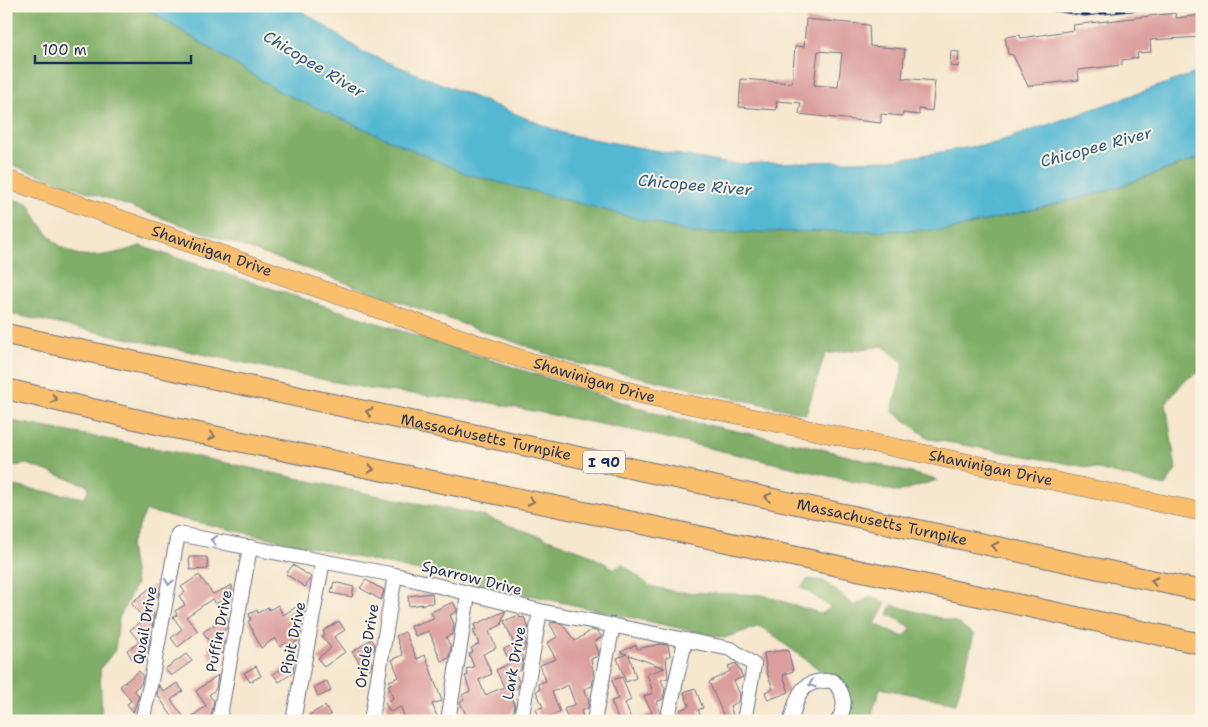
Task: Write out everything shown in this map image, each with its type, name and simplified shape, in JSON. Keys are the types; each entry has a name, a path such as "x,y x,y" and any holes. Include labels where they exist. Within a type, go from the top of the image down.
{"highway":[{"name":"Massachusetts Turnpike","path":"6,334 1202,591"},
{"path":"6,389 174,428 632,522 1202,644"}],"main road":[{"name":"Shawinigan Drive","path":"6,179 512,356 594,382 639,394 1202,512"}],"street":[{"name":"Sparrow Drive","path":"178,534 250,546 395,575 468,595 540,611 685,641 731,648 754,665 744,721"},
{"name":"Quail Drive","path":"142,721 152,681 178,534"},
{"name":"Puffin Drive","path":"219,721 250,546"},
{"name":"Pipit Drive","path":"293,721 323,561"},
{"name":"Oriole Drive","path":"371,721 395,575"},
{"path":"448,721 468,595"},
{"name":"Lark Drive","path":"521,721 540,611"},
{"path":"594,721 614,625"},
{"path":"667,721 685,641"},
{"path":"791,721 795,703 802,688 811,682 833,681 842,691 845,705 838,721"}],"green space":[{"path":"6,6 142,6 280,92 949,230 1100,193 1202,157 1202,371 1186,379 1166,403 1176,470 1165,486 1098,469 930,439 892,411 904,363 883,346 825,354 806,414 571,362 6,163"},
{"path":"6,197 29,204 50,237 62,247 74,253 87,256 102,255 140,246 664,416 818,448 937,480 898,492 636,431 486,402 369,389 6,313"},
{"path":"6,420 180,453 375,495 480,515 584,552 615,569 622,564 650,586 677,592 763,595 822,614 831,607 801,587 808,579 824,581 854,606 871,596 886,603 875,624 904,637 912,628 888,614 892,605 958,623 974,635 956,703 880,688 870,721 842,721 847,690 760,626 724,638 146,511 130,546 136,584 119,618 115,650 100,669 102,721 6,721 6,487 14,486 85,498 89,486 27,464 6,467"}],"water":[{"name":"Chicopee River","path":"142,6 295,6 363,52 565,134 730,164 892,160 995,143 1202,71 1202,157 1100,193 949,230 692,233 467,174 280,92"}],"building":[{"path":"1175,13 1176,18 1202,15 1202,37 1150,40 1151,52 1137,53 1138,58 1122,60 1122,65 1078,70 1079,80 1028,86 1013,55 1008,54 1005,37 1020,35 1021,38 1074,30 1073,25"},
{"path":"806,19 869,25 870,46 905,49 902,78 935,81 932,111 919,109 919,115 903,113 903,116 881,114 881,123 799,114 801,103 777,101 776,110 739,107 741,79 792,83 795,46 804,47","holes":["818,51 842,53 838,87 814,85"]},
{"path":"951,51 959,52 958,67 950,66"},
{"path":"189,557 207,557 208,569 190,570"},
{"path":"293,565 311,577 305,587 286,574"},
{"path":"199,575 213,594 232,585 232,595 215,604 212,599 186,617 198,631 178,647 171,638 182,629 173,617 177,615 175,611 185,605 179,596 185,592 181,587"},
{"path":"366,580 384,590 381,600 360,588"},
{"path":"334,582 354,587 352,597 331,593"},
{"path":"154,585 159,591 158,596 147,604 154,614 152,628 145,633 150,640 148,651 132,659 127,650 140,642 130,630 144,619 131,603"},
{"path":"432,593 433,603 409,606 408,596"},
{"path":"453,602 457,609 456,612 450,615 454,624 453,634 446,637 451,647 449,658 441,661 429,631 415,636 411,626 434,618 431,612"},
{"path":"278,605 283,615 298,606 305,612 297,618 302,626 299,640 289,646 287,643 280,647 275,638 261,648 248,621 251,620 249,614 257,610 258,613 268,607 269,610"},
{"path":"505,611 501,625 489,631 496,648 483,654 492,674 479,680 485,695 504,687 496,670 510,663 504,649 514,644 504,621 519,615 520,618 524,617 528,629 522,632 526,641 524,650 520,652 523,658 521,670 515,672 519,682 518,688 509,691 515,706 514,710 512,713 493,720 492,717 483,721 469,721 460,702 464,699 462,695 470,691 465,676 468,675 466,669 474,667 469,654 473,652 471,648 479,644 473,630 476,629 474,625"},
{"path":"226,617 228,620 227,628 220,633 224,641 222,653 211,659 206,651 213,647 203,632"},
{"path":"339,621 345,630 334,637 345,652 324,667 318,658 331,648 322,637 325,635 323,631"},
{"path":"552,622 562,624 575,641 592,630 598,632 602,637 594,642 599,652 598,656 591,659 594,676 592,686 584,689 589,700 588,708 581,711 585,721 569,721 564,709 575,704 568,685 552,692 560,712 540,720 536,709 543,707 536,691 540,689 538,684 546,681 540,665 556,659 547,643 557,637 550,624"},
{"path":"405,632 417,659 425,655 442,701 432,704 439,721 406,721 401,707 390,712 385,703 393,698 388,685 391,684 389,681 399,677 392,660 403,655 396,636"},
{"path":"371,639 375,644 374,650 367,655 372,662 371,668 366,672 352,652"},
{"path":"660,644 668,645 670,656 666,657 668,678 661,680 665,689 663,699 657,702 660,711 658,721 634,721 652,713 644,696 653,693 647,674 665,668 629,655 636,678 626,682 617,658 627,654 620,652 636,645 637,649"},
{"path":"788,650 793,671 783,675 789,692 768,700 765,692 773,689 767,673 764,653"},
{"path":"186,654 192,661 171,676 165,669"},
{"path":"294,661 293,673 279,682 273,674"},
{"path":"736,663 743,677 734,681 740,694 738,702 730,706 735,721 726,721 709,682 730,671 728,666"},
{"path":"256,666 261,676 250,682 244,673"},
{"path":"139,671 143,676 141,684 134,690 139,696 133,712 127,704 131,701 120,686"},
{"path":"218,675 216,689 209,695 214,701 211,716 204,721 186,721 206,706 196,691"},
{"path":"622,677 631,700 625,703 632,721 619,721 611,701 618,699 612,680"},
{"path":"327,681 331,691 318,697 314,687"},
{"path":"177,683 183,691 171,700 184,717 179,721 175,721 157,694 159,685 164,692"},
{"path":"695,688 703,708 698,710 703,721 676,721 677,715 682,714 680,710 689,706 684,692"},
{"path":"325,706 331,715 321,721 313,721 309,715"}],"railway":[{"path":"1036,6 1085,14 1159,6"}]}
